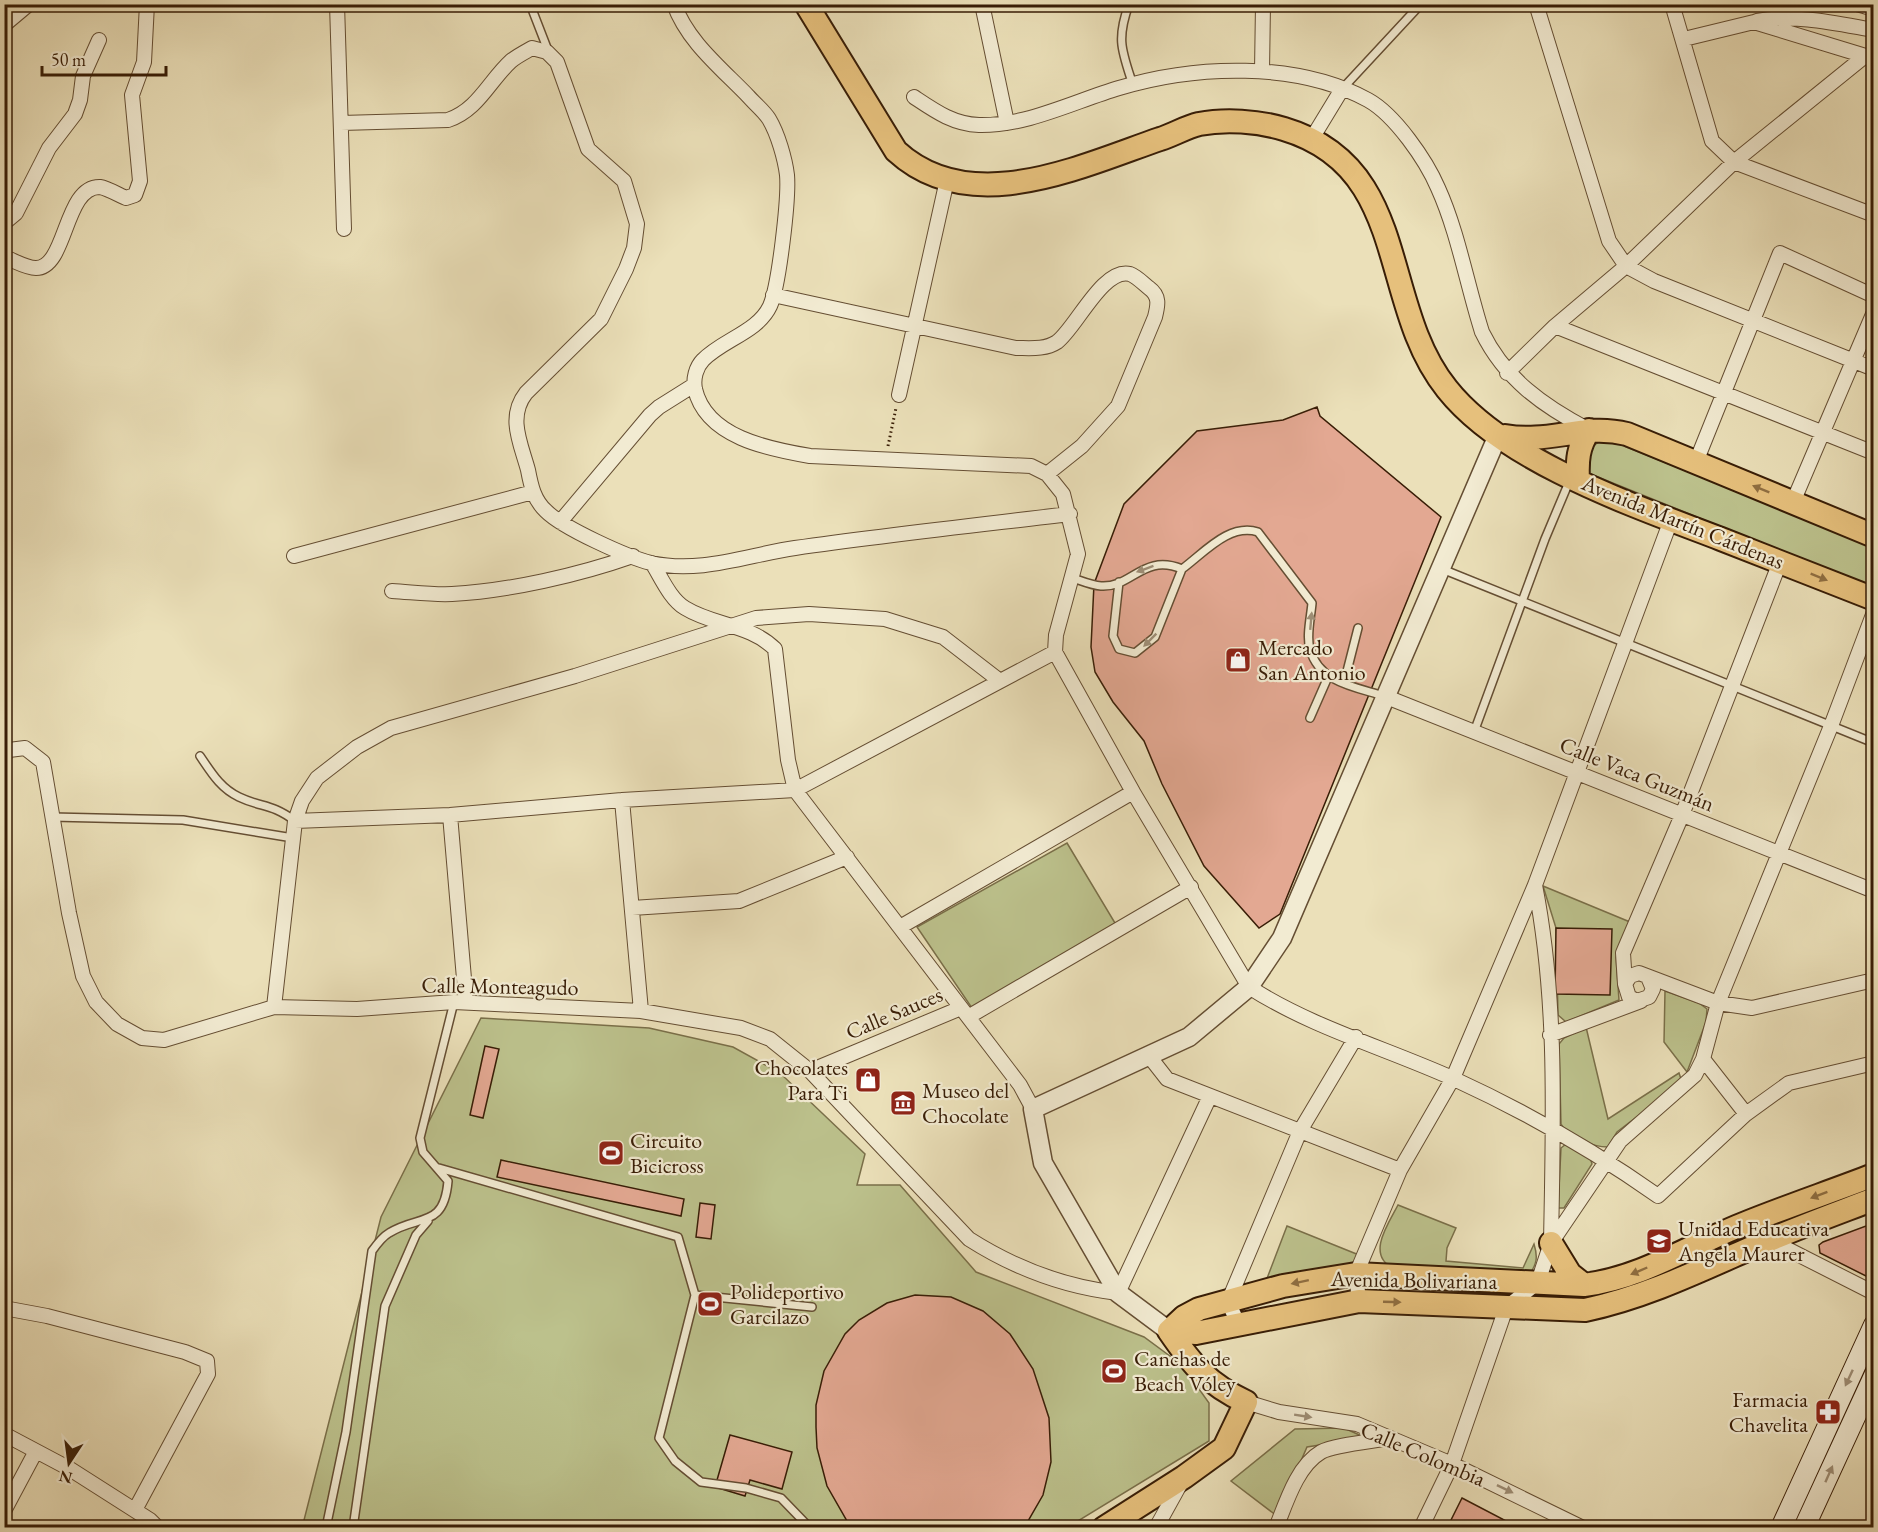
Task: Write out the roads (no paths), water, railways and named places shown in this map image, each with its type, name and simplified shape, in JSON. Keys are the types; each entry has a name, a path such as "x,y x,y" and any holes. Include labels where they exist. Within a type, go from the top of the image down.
{"main road":[{"name":"Avenida Martín Cárdenas","path":"806,4 896,151 910,164 947,180 1024,183 1062,173 1197,124 1232,122 1282,128 1335,153 1354,171 1372,199 1389,242 1426,358 1447,389 1468,411 1498,435 1575,479 1671,520 1874,599"},
{"name":"Avenida Martín Cárdenas","path":"1498,435 1527,440 1589,430 1607,429 1627,434 1874,536"},
{"path":"1575,479 1580,445 1589,430"},
{"name":"Avenida Bolivariana","path":"1169,1331 1184,1317 1199,1309 1319,1278 1356,1274 1584,1285 1621,1279 1740,1225 1874,1174"},
{"name":"Avenida Bolivariana","path":"1169,1331 1196,1333 1359,1301 1585,1310 1619,1303 1650,1292 1767,1241 1874,1199"},
{"path":"1551,1243 1570,1274 1584,1285"},
{"path":"1781,1527 1874,1325"},
{"name":"Calle Colombia","path":"1169,1331 1194,1366 1218,1388 1246,1402"},
{"path":"1804,1527 1874,1376"},
{"path":"1104,1527 1184,1477 1224,1448 1246,1402"}],"street":[{"path":"4,25 29,4"},
{"path":"4,257 35,268 45,266 54,254 77,201 87,191 100,187 126,198 135,195 140,181 132,95 144,62 147,4"},
{"path":"338,4 344,229"},
{"path":"674,4 685,28 769,118 787,174 787,195 770,307 756,323 704,359 696,369 694,385 698,401 711,419 736,436 776,450 810,456 1031,466 1047,474 1063,494 1070,514 1078,554 1056,635 1055,652 1133,792 1191,887 1239,974 1249,987 1277,1005 1453,1078 1553,1129 1607,1160 1658,1196 1746,1114 1789,1083 1874,1063"},
{"path":"982,4 1007,123"},
{"path":"1262,70 1263,4"},
{"path":"1536,4 1609,241 1626,266 1654,281 1874,369"},
{"path":"1672,4 1712,141 1734,162 1874,215"},
{"path":"1857,4 1874,9"},
{"path":"1684,39 1782,17 1808,18 1874,30"},
{"path":"1754,22 1869,57"},
{"path":"4,223 16,213 49,148 75,114 80,100 83,76 99,40"},
{"path":"341,123 448,120 474,105 512,60 532,48 550,55 557,62 588,149 624,181 637,224 634,248 626,269 601,319 581,336 518,404 515,418 533,492 546,512 560,522 652,563 692,566 725,564 788,549 1070,514"},
{"path":"1507,373 1556,326 1626,266 1734,162 1869,57"},
{"name":"Avenida Martín Cárdenas","path":"914,97 946,118 978,125 1007,123 1186,73 1262,70 1342,89 1370,101 1395,123 1438,188 1482,332 1492,352 1507,373 1529,393 1557,413 1589,430"},
{"path":"1311,140 1342,89"},
{"path":"899,394 947,180"},
{"path":"1696,462 1780,253 1874,296"},
{"path":"773,295 1016,348 1044,348 1058,342 1107,281 1119,274 1131,274 1154,292 1159,303 1118,406 1082,446 1047,474"},
{"path":"1793,502 1874,312"},
{"path":"1556,326 1874,453"},
{"path":"560,522 659,406 694,385"},
{"path":"1033,1108 1189,1037 1249,987 1282,938 1438,568 1498,435"},
{"path":"294,556 533,492"},
{"path":"1359,1301 1356,1274 1400,1170 1453,1078 1535,885 1671,520"},
{"path":"392,591 451,594 553,579 598,568 633,556"},
{"path":"1626,994 1623,953 1682,814 1780,562"},
{"path":"652,563 675,600 686,609 754,633 775,649 788,760 795,790 1020,1085 1033,1108 1043,1163 1118,1293"},
{"path":"1421,1527 1452,1464 1506,1308 1538,1282 1551,1243 1620,1142 1695,1075 1703,1059 1718,1003 1831,726 1874,612"},
{"path":"274,1007 295,821 302,801 317,778 357,747 391,728 575,676 756,618 809,614 885,619 943,637 1000,681"},
{"path":"295,821 450,815 622,800 795,790 1055,652"},
{"name":"Calle Vaca Guzmán","path":"1384,696 1779,853 1872,887"},
{"name":"Calle Monteagudo","path":"4,756 9,750 25,748 43,762 69,913 83,976 96,1002 117,1024 142,1038 164,1040 274,1007 357,1009 460,1002 641,1011 741,1028 770,1039 810,1071 969,1239 996,1256 1082,1289 1118,1293"},
{"path":"900,927 1133,792"},
{"path":"622,800 641,1011"},
{"path":"450,815 460,1002"},
{"path":"632,908 739,901 847,857"},
{"path":"1535,885 1545,936 1550,1035 1553,1129 1551,1243"},
{"name":"Calle Sauces","path":"810,1071 965,1012 1191,887"},
{"path":"1624,968 1718,1003 1752,1008 1874,980"},
{"path":"1626,994 1630,976 1644,975"},
{"path":"1644,975 1653,989 1645,999"},
{"path":"1550,1035 1626,994 1645,999 1674,986"},
{"path":"1238,1323 1228,1302 1300,1131 1356,1037"},
{"path":"1149,1056 1167,1079 1400,1170"},
{"path":"1703,1059 1746,1114"},
{"path":"1118,1293 1210,1096"},
{"path":"1740,1225 1767,1241 1874,1293"},
{"name":"Calle Colombia","path":"1118,1293 1169,1331"},
{"path":"4,1308 47,1316 185,1352 207,1361 208,1374 135,1510"},
{"name":"Calle Colombia","path":"1246,1402 1279,1412 1357,1425 1452,1464 1583,1527"},
{"path":"4,1434 135,1510 158,1527"},
{"path":"1276,1527 1290,1494 1308,1463 1322,1451 1392,1438"},
{"path":"4,1511 36,1451"},
{"path":"1156,1527 1184,1477"}],"lane":[{"path":"530,4 550,55"},
{"path":"1129,4 1120,29 1122,50 1133,86"},
{"path":"1342,89 1421,4"},
{"path":"1474,732 1522,602 1575,479"},
{"path":"1119,582 1113,636 1119,649 1135,653 1155,637 1182,568 1231,531 1248,529 1258,532 1312,603 1309,648 1328,677 1384,696"},
{"path":"1073,578 1102,586 1119,582 1142,568 1168,563 1182,568"},
{"path":"1438,568 1874,743"},
{"path":"1344,683 1359,628"},
{"path":"1310,718 1328,677"},
{"path":"200,756 218,783 239,797 278,808 295,821"},
{"path":"52,817 183,820 293,837"},
{"path":"353,1527 385,1306 416,1235 442,1208 447,1194 448,1181 423,1152 420,1138 460,1002"},
{"path":"439,1168 678,1237 695,1295 659,1438 675,1461 701,1482 746,1488 781,1498 810,1527"},
{"path":"326,1527 346,1432 372,1251 389,1233 429,1219"},
{"path":"695,1295 812,1307"}],"place":[{"name":"Mercado San Antonio","path":"1238,660"},
{"name":"Chocolates Para Ti","path":"868,1080"},
{"name":"Museo del Chocolate","path":"903,1103"},
{"name":"Circuito Bicicross","path":"611,1153"},
{"name":"Unidad Educativa Angela Maurer","path":"1659,1241"},
{"name":"Polideportivo Garcilazo","path":"710,1304"},
{"name":"Canchas de Beach Vóley","path":"1114,1371"},
{"name":"Farmacia Chavelita","path":"1828,1412"}]}
